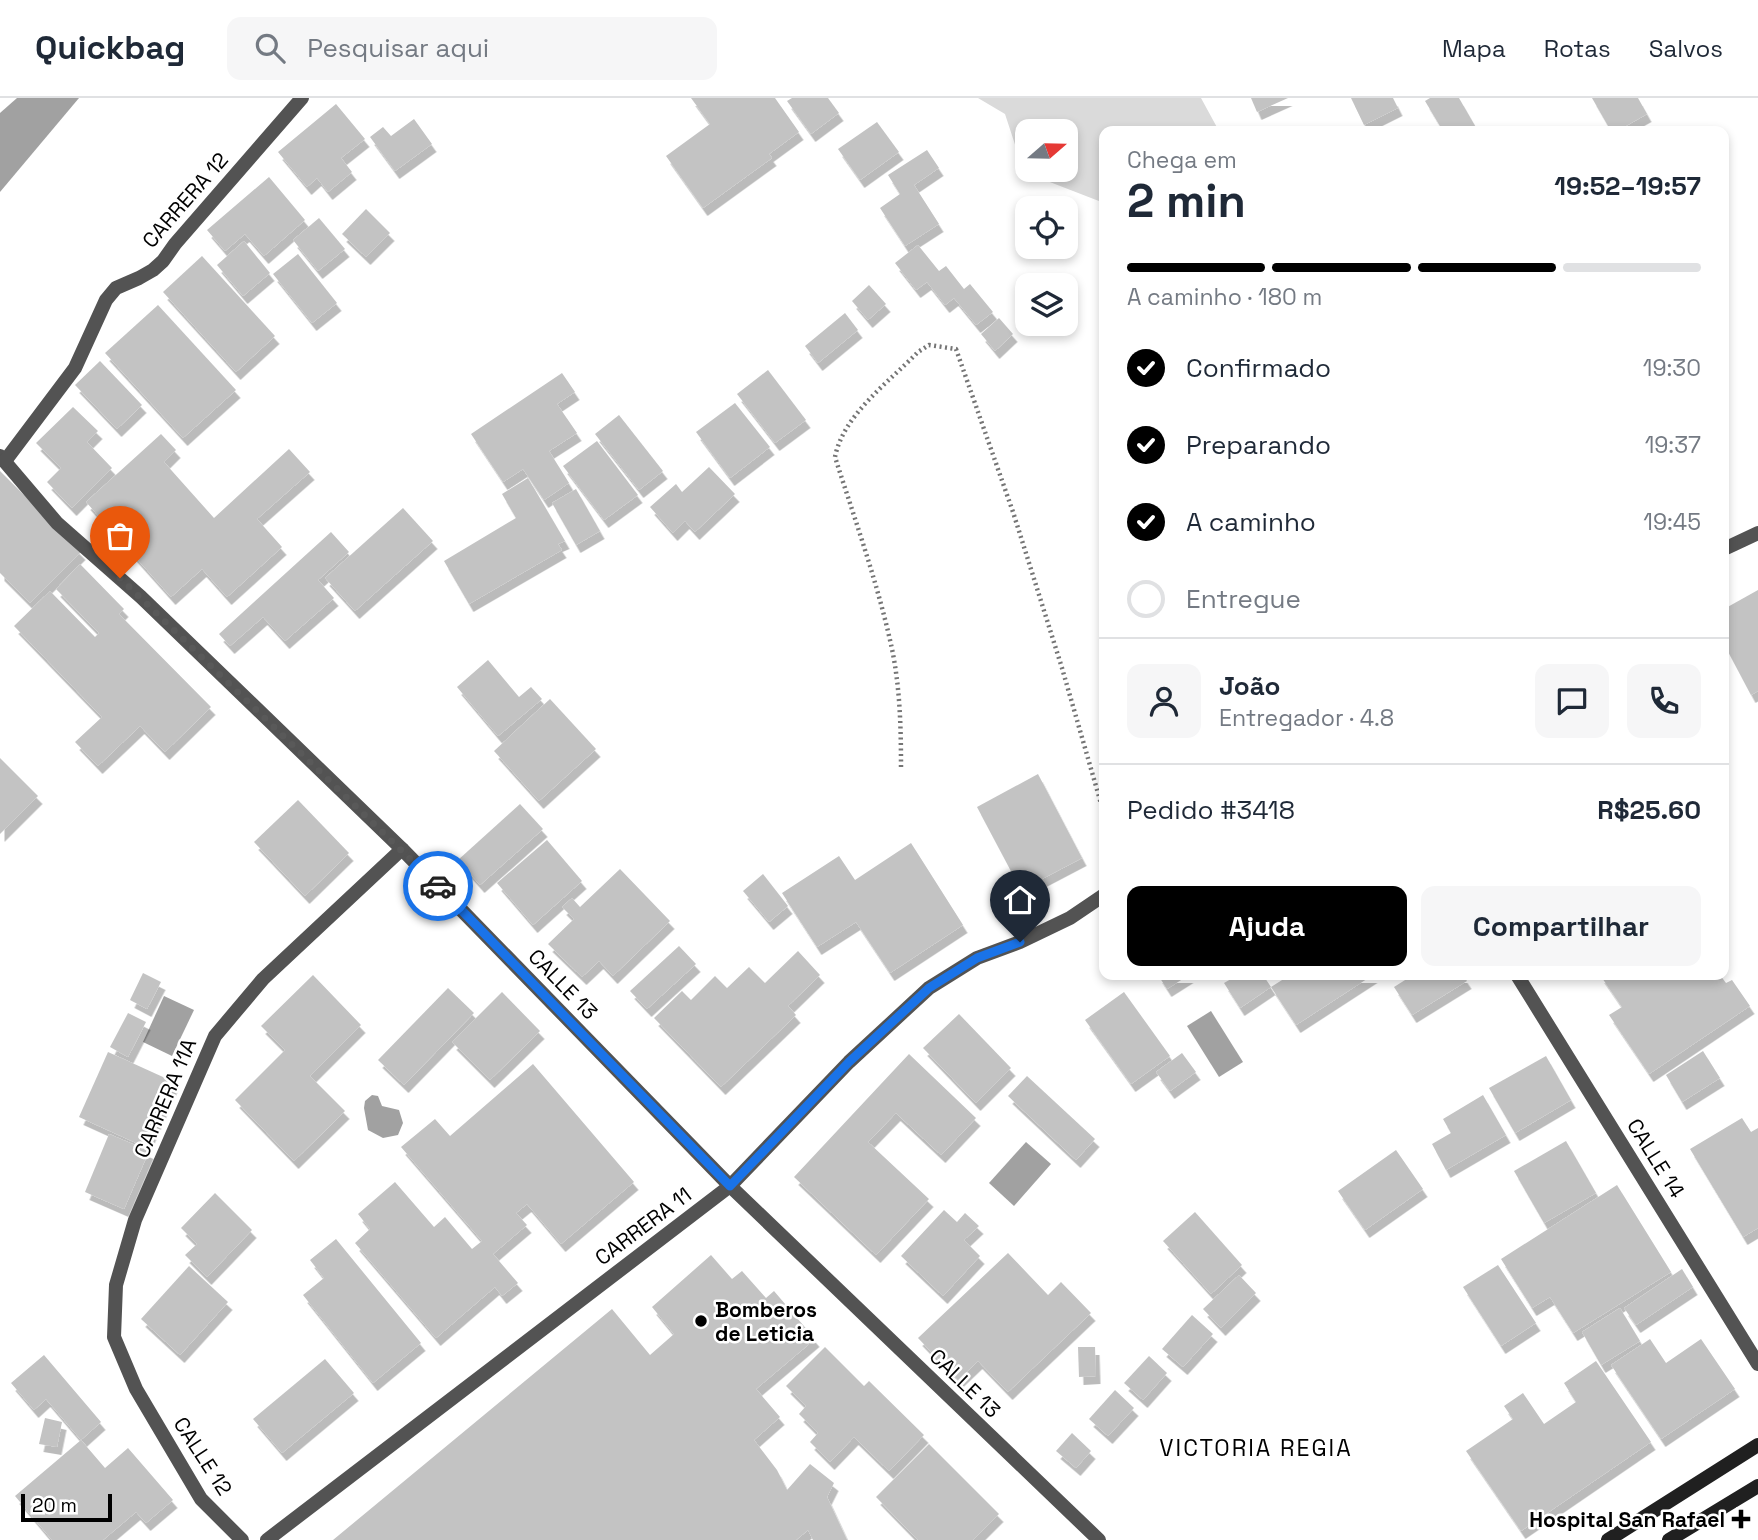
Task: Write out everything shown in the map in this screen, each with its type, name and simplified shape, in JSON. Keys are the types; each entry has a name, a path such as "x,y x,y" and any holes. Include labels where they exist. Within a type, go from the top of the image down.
{"main road":[{"path":"1608,1540 1758,1445"},
{"path":"1669,1540 1758,1486"}],"street":[{"name":"CARRERA 12","path":"3,458 75,368 88,334 111,294 116,288 139,278 163,261 302,98"},
{"name":"CALLE 13","path":"3,458 57,523 141,597 402,849 730,1186 1099,1540"},
{"path":"1729,547 1758,533"},
{"name":"CARRERA 11A","path":"136,1389 114,1337 116,1285 135,1220 215,1036 263,979 402,849"},
{"name":"CARRERA 11","path":"267,1540 730,1186 849,1062 929,988 977,958 1020,942 1070,918 1099,898"},
{"name":"CALLE 14","path":"1520,980 1758,1364"},
{"name":"CALLE 12","path":"136,1389 201,1499 242,1540"}],"path":[{"path":"901,767 901,723 892,650 872,574 835,457 837,443 848,422 918,352 929,345 956,349 1013,512 1099,797"}],"shaded area":[{"path":"17,98 79,98 0,192 0,113"},
{"path":"978,98 1201,98 1216,126 1099,126 1099,201 1050,182 1078,182 1078,119 1015,119 1015,145 1005,114"},
{"path":"164,996 194,1010 172,1056 143,1042"},
{"path":"1211,1011 1243,1062 1219,1077 1187,1026"},
{"path":"372,1095 378,1096 382,1106 399,1110 403,1123 398,1135 383,1138 368,1130 364,1108 365,1101"},
{"path":"1026,1142 1051,1164 1014,1206 989,1183"}],"building":[{"path":"691,98 775,98 799,132 769,154 772,158 703,208 666,156 710,124"},
{"path":"792,98 828,98 839,113 811,134 787,101"},
{"path":"1251,98 1288,98 1257,112"},
{"path":"1351,98 1393,98 1398,108 1364,125"},
{"path":"1430,98 1459,98 1475,126 1440,126 1425,101"},
{"path":"1592,98 1638,98 1647,114 1626,126 1608,126"},
{"path":"336,104 365,139 341,158 352,172 328,192 317,178 307,187 278,152"},
{"path":"414,119 432,144 395,171 370,137 383,127 391,136"},
{"path":"877,122 899,152 860,180 838,149"},
{"path":"927,150 939,168 914,185 939,224 905,246 880,208 900,194 888,175"},
{"path":"269,177 305,220 264,256 245,234 225,251 207,230"},
{"path":"366,209 390,233 366,257 342,234"},
{"path":"319,218 345,249 318,271 293,240"},
{"path":"244,241 270,273 243,296 217,265"},
{"path":"918,245 939,271 946,266 964,289 970,284 993,312 976,325 954,298 945,305 927,282 916,290 895,263"},
{"path":"298,254 337,303 312,323 273,274"},
{"path":"202,256 275,336 236,372 163,292"},
{"path":"869,285 886,304 868,320 852,301"},
{"path":"158,305 236,390 183,438 105,353"},
{"path":"845,313 858,330 818,363 805,346"},
{"path":"999,318 1013,334 995,351 981,334"},
{"path":"100,361 142,405 117,429 75,385"},
{"path":"768,370 806,420 775,443 737,394"},
{"path":"562,373 575,392 557,404 577,433 549,451 569,483 544,500 523,469 503,482 471,434"},
{"path":"735,403 770,447 730,478 696,432"},
{"path":"73,407 98,431 87,442 112,468 72,508 47,482 61,468 36,443"},
{"path":"619,415 663,471 639,490 595,434"},
{"path":"161,434 176,450 164,462 214,518 289,449 310,472 257,519 282,547 227,597 202,569 171,597 86,502"},
{"path":"597,441 638,495 604,520 563,466"},
{"path":"709,467 735,494 695,532 685,521 673,533 650,507 676,484 682,492"},
{"path":"0,471 81,552 30,603 0,573"},
{"path":"528,478 565,541 558,544 562,550 469,604 444,561 516,518 502,494"},
{"path":"576,489 600,531 576,545 552,503"},
{"path":"403,508 433,541 355,611 325,578"},
{"path":"331,532 349,552 318,580 334,598 285,641 263,617 230,646 219,634"},
{"path":"80,564 124,609 119,614 211,707 165,752 140,726 98,766 75,742 102,717 14,626 50,591 95,637 99,633 56,589"},
{"path":"1758,590 1758,691 1751,695 1729,653 1729,606"},
{"path":"488,660 519,697 531,687 542,699 498,736 457,687"},
{"path":"550,699 596,749 539,801 494,751"},
{"path":"0,758 38,796 0,834"},
{"path":"1038,774 1082,858 1021,890 977,807"},
{"path":"298,800 349,853 305,896 254,842"},
{"path":"520,804 543,829 480,885 458,860"},
{"path":"547,840 582,881 533,925 497,883"},
{"path":"911,843 963,925 890,973 856,922 817,947 782,893 839,856 855,880"},
{"path":"620,869 670,921 613,976 599,961 582,977 548,944 574,919 562,907 572,898 580,907"},
{"path":"763,874 788,906 769,922 743,891"},
{"path":"679,946 696,964 647,1009 630,991"},
{"path":"798,951 820,975 788,1006 796,1015 721,1087 654,1018 682,991 691,1000 715,976 727,988 749,967 765,983"},
{"path":"143,973 161,982 147,1009 130,1000"},
{"path":"313,975 361,1025 310,1076 345,1111 294,1161 235,1100 285,1050 261,1026"},
{"path":"1161,980 1181,980 1167,989"},
{"path":"1229,980 1266,980 1271,987 1240,1008 1224,983"},
{"path":"1282,980 1365,980 1296,1025 1271,987"},
{"path":"1405,980 1467,981 1412,1015 1394,987"},
{"path":"1603,980 1724,980 1726,983 1732,980 1750,1006 1649,1074 1609,1015 1622,1007"},
{"path":"448,988 474,1013 404,1085 378,1060"},
{"path":"502,992 540,1031 490,1080 452,1042"},
{"path":"1124,992 1170,1056 1131,1084 1085,1020"},
{"path":"128,1013 146,1022 128,1057 110,1047"},
{"path":"959,1014 1011,1068 976,1103 923,1048"},
{"path":"1703,1051 1720,1078 1682,1102 1666,1075"},
{"path":"108,1052 174,1082 145,1147 79,1117"},
{"path":"1182,1053 1196,1072 1170,1091 1156,1072"},
{"path":"909,1054 976,1118 941,1155 896,1113 868,1142 929,1199 876,1255 794,1177"},
{"path":"1546,1056 1571,1100 1515,1133 1489,1088"},
{"path":"533,1064 634,1182 561,1244 527,1204 516,1213 527,1225 493,1254 518,1283 502,1296 495,1287 436,1338 355,1243 370,1229 358,1214 395,1182 434,1227 445,1217 472,1249 482,1241 401,1147 435,1119 450,1136"},
{"path":"1027,1076 1095,1139 1076,1160 1008,1096"},
{"path":"1483,1095 1506,1135 1446,1170 1432,1144 1451,1133 1443,1119"},
{"path":"1742,1118 1751,1132 1758,1128 1758,1228 1743,1237 1690,1149"},
{"path":"109,1134 149,1151 124,1209 85,1192"},
{"path":"1566,1141 1596,1193 1544,1223 1514,1171"},
{"path":"1396,1150 1423,1189 1365,1230 1338,1191"},
{"path":"1617,1185 1671,1272 1573,1333 1550,1297 1532,1308 1501,1259"},
{"path":"215,1193 252,1230 207,1277 185,1255 197,1244 181,1228"},
{"path":"944,1210 957,1222 965,1213 979,1226 964,1240 980,1256 943,1296 901,1256"},
{"path":"1195,1212 1242,1265 1211,1294 1163,1241"},
{"path":"336,1239 421,1343 373,1383 303,1295 324,1278 310,1260"},
{"path":"1008,1253 1048,1295 1061,1282 1091,1313 1008,1392 978,1361 958,1380 918,1338"},
{"path":"711,1255 732,1279 742,1271 766,1298 774,1291 815,1339 756,1389 780,1417 754,1440 777,1470 787,1490 810,1464 834,1483 827,1497 847,1540 813,1540 808,1530 796,1540 333,1540 612,1309 650,1355 674,1334 652,1307"},
{"path":"1498,1265 1536,1323 1501,1346 1463,1287"},
{"path":"189,1266 228,1302 180,1355 141,1319"},
{"path":"1682,1269 1693,1287 1636,1325 1624,1308"},
{"path":"1239,1275 1256,1293 1221,1328 1203,1309"},
{"path":"1620,1308 1640,1341 1601,1365 1582,1332"},
{"path":"1192,1315 1213,1334 1183,1367 1162,1349"},
{"path":"1650,1339 1666,1363 1701,1339 1735,1389 1661,1439 1611,1365"},
{"path":"825,1347 864,1386 869,1381 924,1435 889,1471 854,1437 830,1462 810,1442 818,1433 799,1414 806,1406 786,1386"},
{"path":"1078,1347 1095,1347 1096,1376 1079,1377"},
{"path":"44,1355 101,1422 81,1440 46,1399 34,1410 11,1383"},
{"path":"1149,1356 1167,1373 1143,1400 1124,1383"},
{"path":"325,1359 354,1393 282,1453 253,1419"},
{"path":"1596,1361 1651,1442 1521,1531 1466,1451 1513,1419 1504,1406 1523,1393 1544,1424 1576,1402 1564,1383"},
{"path":"1115,1390 1134,1408 1108,1436 1089,1419"},
{"path":"45,1418 62,1422 57,1447 39,1444"},
{"path":"1072,1433 1091,1451 1076,1468 1056,1451"},
{"path":"81,1440 105,1468 128,1448 173,1500 146,1523 136,1512 103,1540 52,1540 15,1496"},
{"path":"929,1444 999,1514 973,1540 918,1540 876,1497"}],"way so far":[{"path":"120,578 438,886"}],"place":[{"name":"Bomberos de Leticia","path":"701,1321"},
{"name":"Hospital San Rafael","path":"1741,1519"}],"district":[{"name":"VICTORIA REGIA","path":"1256,1448"}],"route":[{"path":"438,886 730,1186 849,1062 929,988 977,958 1020,942"}]}
